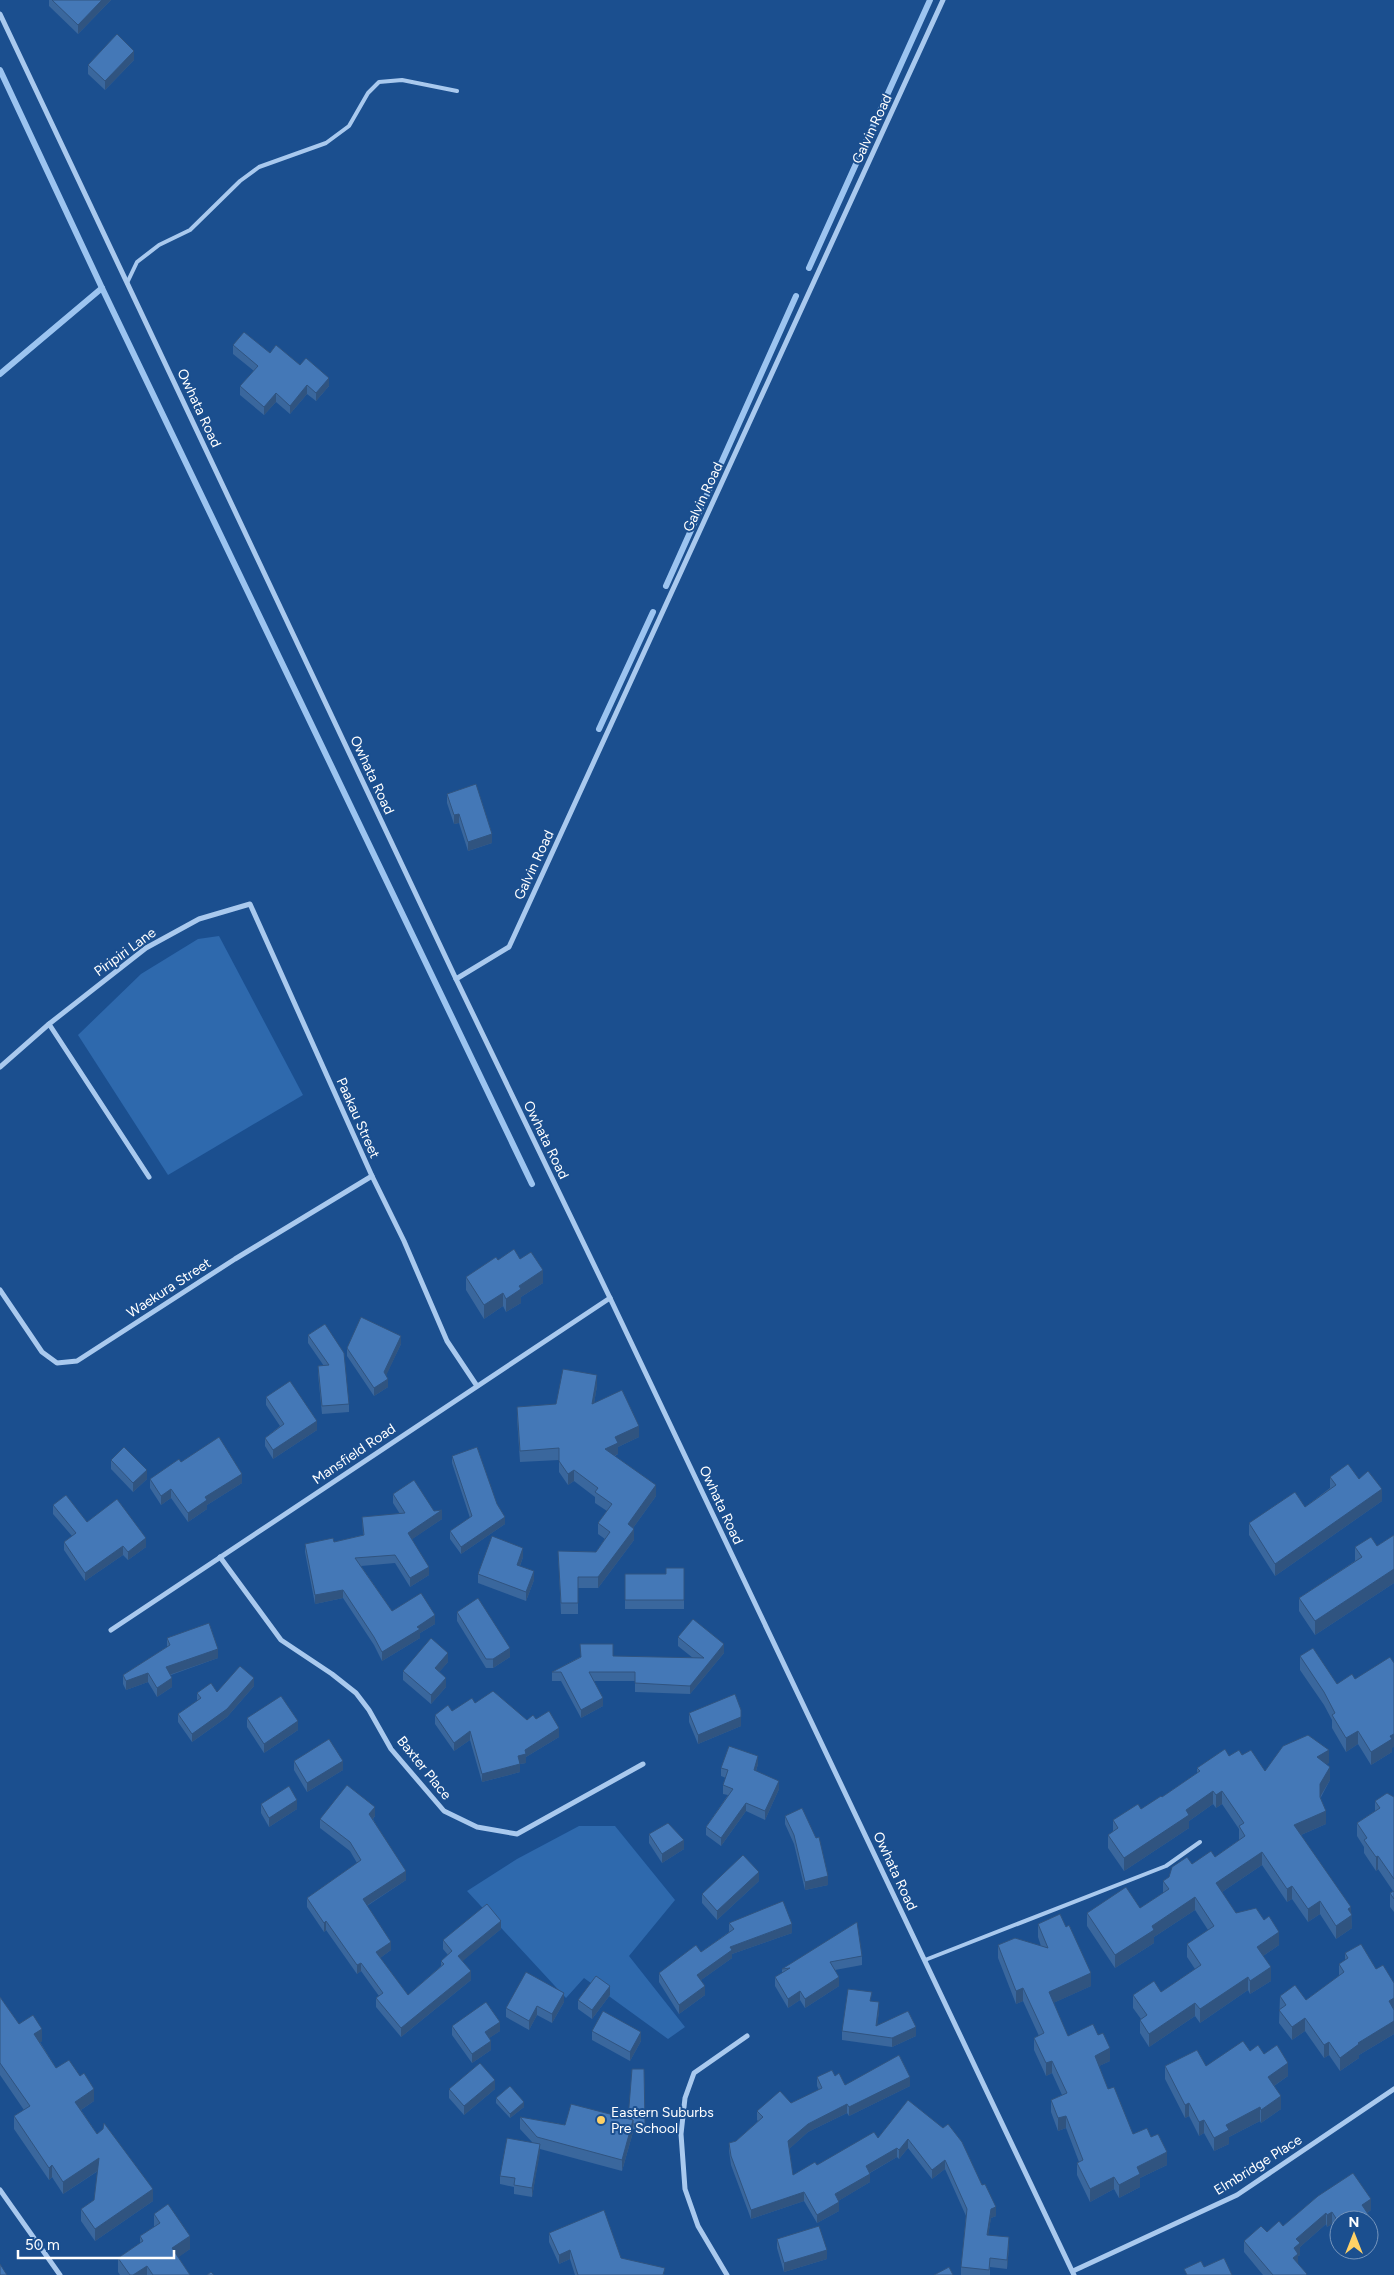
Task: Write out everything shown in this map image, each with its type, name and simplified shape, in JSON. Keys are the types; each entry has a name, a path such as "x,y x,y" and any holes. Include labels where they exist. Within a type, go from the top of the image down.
{"street":[{"name":"Galvin Road","path":"456,979 509,947 943,0"},
{"name":"Owhata Road","path":"0,14 456,979 1074,2273"},
{"name":"Piripiri Lane","path":"0,1067 49,1024 146,948 199,919 250,904"},
{"name":"Paakau Street","path":"250,904 372,1176 404,1241 447,1342 477,1386"},
{"path":"49,1024 149,1177"},
{"name":"Waekura Street","path":"0,1290 42,1352 57,1363 77,1361 235,1259 372,1176"},
{"name":"Mansfield Road","path":"111,1630 610,1298"},
{"name":"Baxter Place","path":"220,1557 281,1640 332,1674 356,1693 369,1710 392,1749 444,1811 477,1827 517,1834 643,1764"},
{"path":"727,2275 698,2226 685,2189 680,2134 686,2098 694,2073 747,2036"},
{"name":"Elmbridge Place","path":"1074,2273 1237,2195 1394,2089"},
{"path":"0,2190 60,2275"}],"lane":[{"path":"127,283 137,262 159,245 190,230 240,181 260,167 326,143 349,126 368,93 379,82 402,80 456,91"},
{"path":"925,1960 1166,1866 1200,1842"}],"shaded area":[{"path":"219,936 303,1095 168,1175 78,1035 141,974 198,939"},
{"path":"579,1826 615,1826 675,1900 629,1956 685,2027 668,2039 584,1978 566,1998 467,1891 517,1859"}],"building":[{"path":"52,0 102,0 78,25"},
{"path":"117,34 134,51 105,81 88,65"},
{"path":"244,332 270,353 276,345 300,365 306,358 329,378 316,393 307,385 290,406 276,393 264,407 240,386 258,366 233,345"},
{"path":"476,784 492,834 468,842 459,814 454,815 447,794"},
{"path":"514,1249 520,1259 531,1252 543,1270 519,1286 521,1289 506,1299 503,1293 484,1305 466,1277 496,1257 498,1260"},
{"path":"361,1317 401,1336 384,1372 388,1379 374,1388 347,1348"},
{"path":"325,1324 344,1353 349,1404 322,1406 318,1366 329,1365 308,1335"},
{"path":"563,1369 597,1375 592,1404 622,1390 639,1426 615,1437 618,1443 605,1449 656,1485 628,1524 634,1529 598,1577 578,1577 578,1603 561,1603 558,1551 596,1552 610,1532 598,1523 612,1504 595,1492 598,1488 574,1470 568,1474 559,1461 559,1448 520,1451 517,1407 556,1404"},
{"path":"290,1381 317,1421 273,1450 265,1438 284,1424 266,1397"},
{"path":"219,1437 242,1474 205,1497 207,1500 188,1513 171,1489 161,1496 150,1479 179,1459 181,1462"},
{"path":"124,1447 147,1470 133,1483 111,1460"},
{"path":"477,1447 497,1504 505,1517 461,1547 450,1531 472,1516 452,1456"},
{"path":"1348,1464 1359,1479 1368,1471 1382,1489 1275,1564 1249,1523 1295,1492 1305,1507 1336,1485 1330,1477"},
{"path":"414,1480 434,1511 442,1510 408,1533 429,1567 410,1578 395,1555 355,1558 392,1611 421,1593 435,1615 417,1627 420,1629 382,1652 343,1590 315,1595 305,1544 333,1538 334,1542 364,1535 362,1517 405,1513 393,1494"},
{"path":"66,1495 87,1522 117,1499 146,1538 128,1552 123,1546 85,1573 64,1542 76,1533 53,1505"},
{"path":"1394,1535 1394,1569 1315,1621 1299,1598 1362,1557 1355,1547 1371,1537 1377,1546"},
{"path":"492,1536 523,1548 517,1565 534,1571 526,1592 478,1574"},
{"path":"666,1568 684,1568 684,1600 625,1600 625,1574 666,1574"},
{"path":"478,1598 510,1648 493,1659 486,1659 457,1612"},
{"path":"693,1619 724,1644 690,1686 635,1683 635,1672 589,1672 603,1698 581,1710 561,1672 552,1672 581,1657 580,1644 613,1644 613,1656 704,1658 678,1637"},
{"path":"209,1623 218,1649 166,1667 172,1678 157,1688 148,1673 126,1681 123,1675 170,1645 167,1638"},
{"path":"431,1638 448,1653 435,1668 446,1678 431,1695 403,1671"},
{"path":"1313,1648 1337,1684 1352,1674 1355,1679 1390,1657 1394,1663 1394,1734 1390,1736 1392,1739 1371,1752 1358,1731 1346,1738 1332,1715 1335,1713 1324,1692 1300,1656"},
{"path":"240,1666 254,1678 227,1709 192,1734 178,1714 201,1698 197,1693 211,1683 217,1692"},
{"path":"493,1691 527,1720 533,1715 536,1719 549,1711 559,1728 525,1750 526,1754 518,1756 520,1764 482,1774 470,1731 454,1743 435,1715 448,1705 452,1711 472,1698 475,1703"},
{"path":"735,1694 741,1710 741,1717 698,1735 689,1713"},
{"path":"281,1696 298,1721 264,1744 247,1718"},
{"path":"1308,1735 1329,1750 1317,1757 1330,1767 1320,1784 1320,1797 1326,1811 1294,1825 1351,1907 1348,1909 1352,1915 1336,1926 1320,1901 1308,1909 1292,1886 1287,1889 1262,1852 1216,1883 1236,1913 1256,1908 1264,1920 1269,1916 1279,1932 1257,1947 1271,1967 1250,1981 1248,1977 1200,2009 1195,2003 1149,2034 1140,2020 1147,2015 1133,1995 1154,1981 1161,1992 1201,1965 1187,1944 1214,1926 1195,1897 1152,1926 1154,1930 1115,1955 1087,1913 1126,1887 1140,1908 1169,1889 1163,1881 1169,1877 1172,1867 1187,1857 1192,1864 1211,1851 1215,1857 1245,1836 1239,1826 1244,1823 1222,1791 1216,1795 1213,1791 1186,1810 1189,1815 1124,1858 1108,1835 1118,1828 1113,1820 1138,1804 1141,1809 1162,1797 1200,1771 1197,1768 1225,1749 1229,1756 1239,1750 1242,1755 1251,1750 1265,1771 1283,1746"},
{"path":"329,1739 343,1761 307,1783 294,1761"},
{"path":"729,1746 758,1756 754,1770 779,1781 765,1811 746,1803 721,1838 706,1827 733,1789 723,1785 728,1770 721,1768"},
{"path":"347,1785 375,1807 369,1814 406,1871 363,1899 391,1942 376,1952 408,1995 444,1964 441,1961 452,1951 443,1940 487,1904 501,1921 458,1956 471,1971 401,2028 376,1998 383,1993 361,1963 357,1965 307,1898 361,1860 350,1842 320,1819"},
{"path":"289,1786 297,1800 269,1818 261,1804"},
{"path":"1387,1793 1394,1797 1394,1879 1364,1840 1367,1838 1357,1823 1380,1808 1375,1801"},
{"path":"802,1808 816,1838 819,1837 828,1876 805,1882 794,1835 785,1816"},
{"path":"668,1823 684,1840 662,1854 649,1834"},
{"path":"743,1855 759,1872 717,1911 702,1894"},
{"path":"1394,1891 1394,1899 1390,1893"},
{"path":"783,1901 792,1924 730,1947 732,1950 697,1975 705,1986 679,2005 659,1973 696,1945 701,1952 734,1929 729,1923"},
{"path":"1060,1914 1066,1927 1069,1925 1091,1973 1049,1992 1068,2036 1093,2024 1098,2035 1103,2033 1110,2048 1095,2056 1108,2089 1114,2087 1133,2134 1147,2128 1151,2137 1158,2134 1167,2152 1137,2167 1140,2174 1119,2185 1114,2177 1090,2189 1077,2163 1083,2160 1066,2116 1058,2118 1051,2100 1067,2093 1052,2061 1046,2063 1034,2038 1044,2033 1023,1988 1016,1991 998,1945 1015,1938 1048,1948 1038,1924"},
{"path":"857,1922 862,1956 830,1962 839,1977 805,1999 800,1991 788,1999 775,1977 790,1968 782,1969"},
{"path":"1361,1944 1376,1969 1383,1965 1394,1983 1394,1998 1389,2001 1394,2010 1394,2021 1358,2043 1340,2058 1329,2042 1324,2045 1305,2018 1292,2027 1279,2010 1286,2005 1280,1996 1295,1985 1306,2000 1344,1972 1339,1964 1348,1958 1345,1953"},
{"path":"526,1972 564,1993 552,2014 537,2006 529,2021 506,2008"},
{"path":"596,1976 610,1986 592,2010 578,2000"},
{"path":"848,1989 872,1992 870,2001 879,2002 876,2026 908,2011 916,2027 892,2038 842,2031"},
{"path":"0,1997 19,2024 33,2015 42,2029 34,2034 56,2068 69,2060 80,2076 84,2073 94,2089 75,2102 97,2134 103,2129 104,2123 153,2189 95,2229 81,2209 94,2200 99,2158 63,2182 52,2165 49,2168 14,2116 30,2106 0,2063"},
{"path":"486,2002 500,2022 485,2032 491,2041 472,2054 452,2026"},
{"path":"603,2011 641,2032 630,2052 592,2031"},
{"path":"1243,2041 1250,2051 1258,2045 1264,2054 1277,2045 1288,2063 1268,2077 1281,2096 1261,2110 1260,2107 1226,2125 1229,2130 1214,2138 1204,2120 1199,2122 1189,2103 1185,2105 1165,2066 1197,2050 1206,2066"},
{"path":"899,2055 910,2077 849,2107 847,2104 808,2124 788,2141 793,2175 815,2162 817,2165 874,2132 878,2138 908,2100 943,2128 948,2124 962,2142 982,2185 985,2184 996,2207 991,2209 987,2235 1009,2237 1007,2260 990,2258 989,2270 961,2267 967,2209 945,2160 932,2170 908,2139 899,2150 897,2148 866,2166 870,2174 835,2194 839,2202 817,2215 804,2192 751,2210 731,2156 729,2143 736,2141 763,2117 757,2111 780,2091 791,2103 822,2088 817,2077 832,2070 835,2076 839,2073 845,2085"},
{"path":"480,2063 495,2080 464,2106 449,2089"},
{"path":"632,2069 644,2069 645,2124 633,2124 633,2120 628,2119"},
{"path":"510,2086 524,2102 510,2114 496,2098"},
{"path":"571,2104 633,2120 622,2160 537,2137 520,2117 565,2125"},
{"path":"507,2138 540,2144 532,2188 514,2185 515,2178 500,2176"},
{"path":"1353,2173 1371,2199 1362,2205 1365,2210 1329,2210 1329,2214 1327,2215 1326,2213 1296,2239 1300,2243 1294,2248 1298,2254 1293,2258 1306,2275 1273,2275 1244,2241 1261,2226 1267,2232 1279,2221 1283,2226 1318,2196"},
{"path":"168,2204 190,2236 172,2248 190,2275 153,2275 147,2266 130,2275 118,2258 143,2241 140,2236 160,2223 154,2214"},
{"path":"604,2210 621,2258 665,2268 663,2275 578,2275 570,2250 559,2255 549,2233"},
{"path":"819,2226 827,2250 784,2263 777,2239"},
{"path":"1224,2258 1232,2275 1187,2275 1184,2269 1201,2261 1204,2267"},
{"path":"0,2264 7,2275 0,2275"},
{"path":"949,2267 953,2275 934,2275"}],"waterway":[{"path":"809,268 930,0"},
{"path":"0,70 102,288 532,1184"},
{"path":"0,374 102,288"},
{"path":"666,586 796,296"},
{"path":"599,729 653,612"}],"place":[{"name":"Eastern Suburbs Pre School","path":"601,2120"}]}
